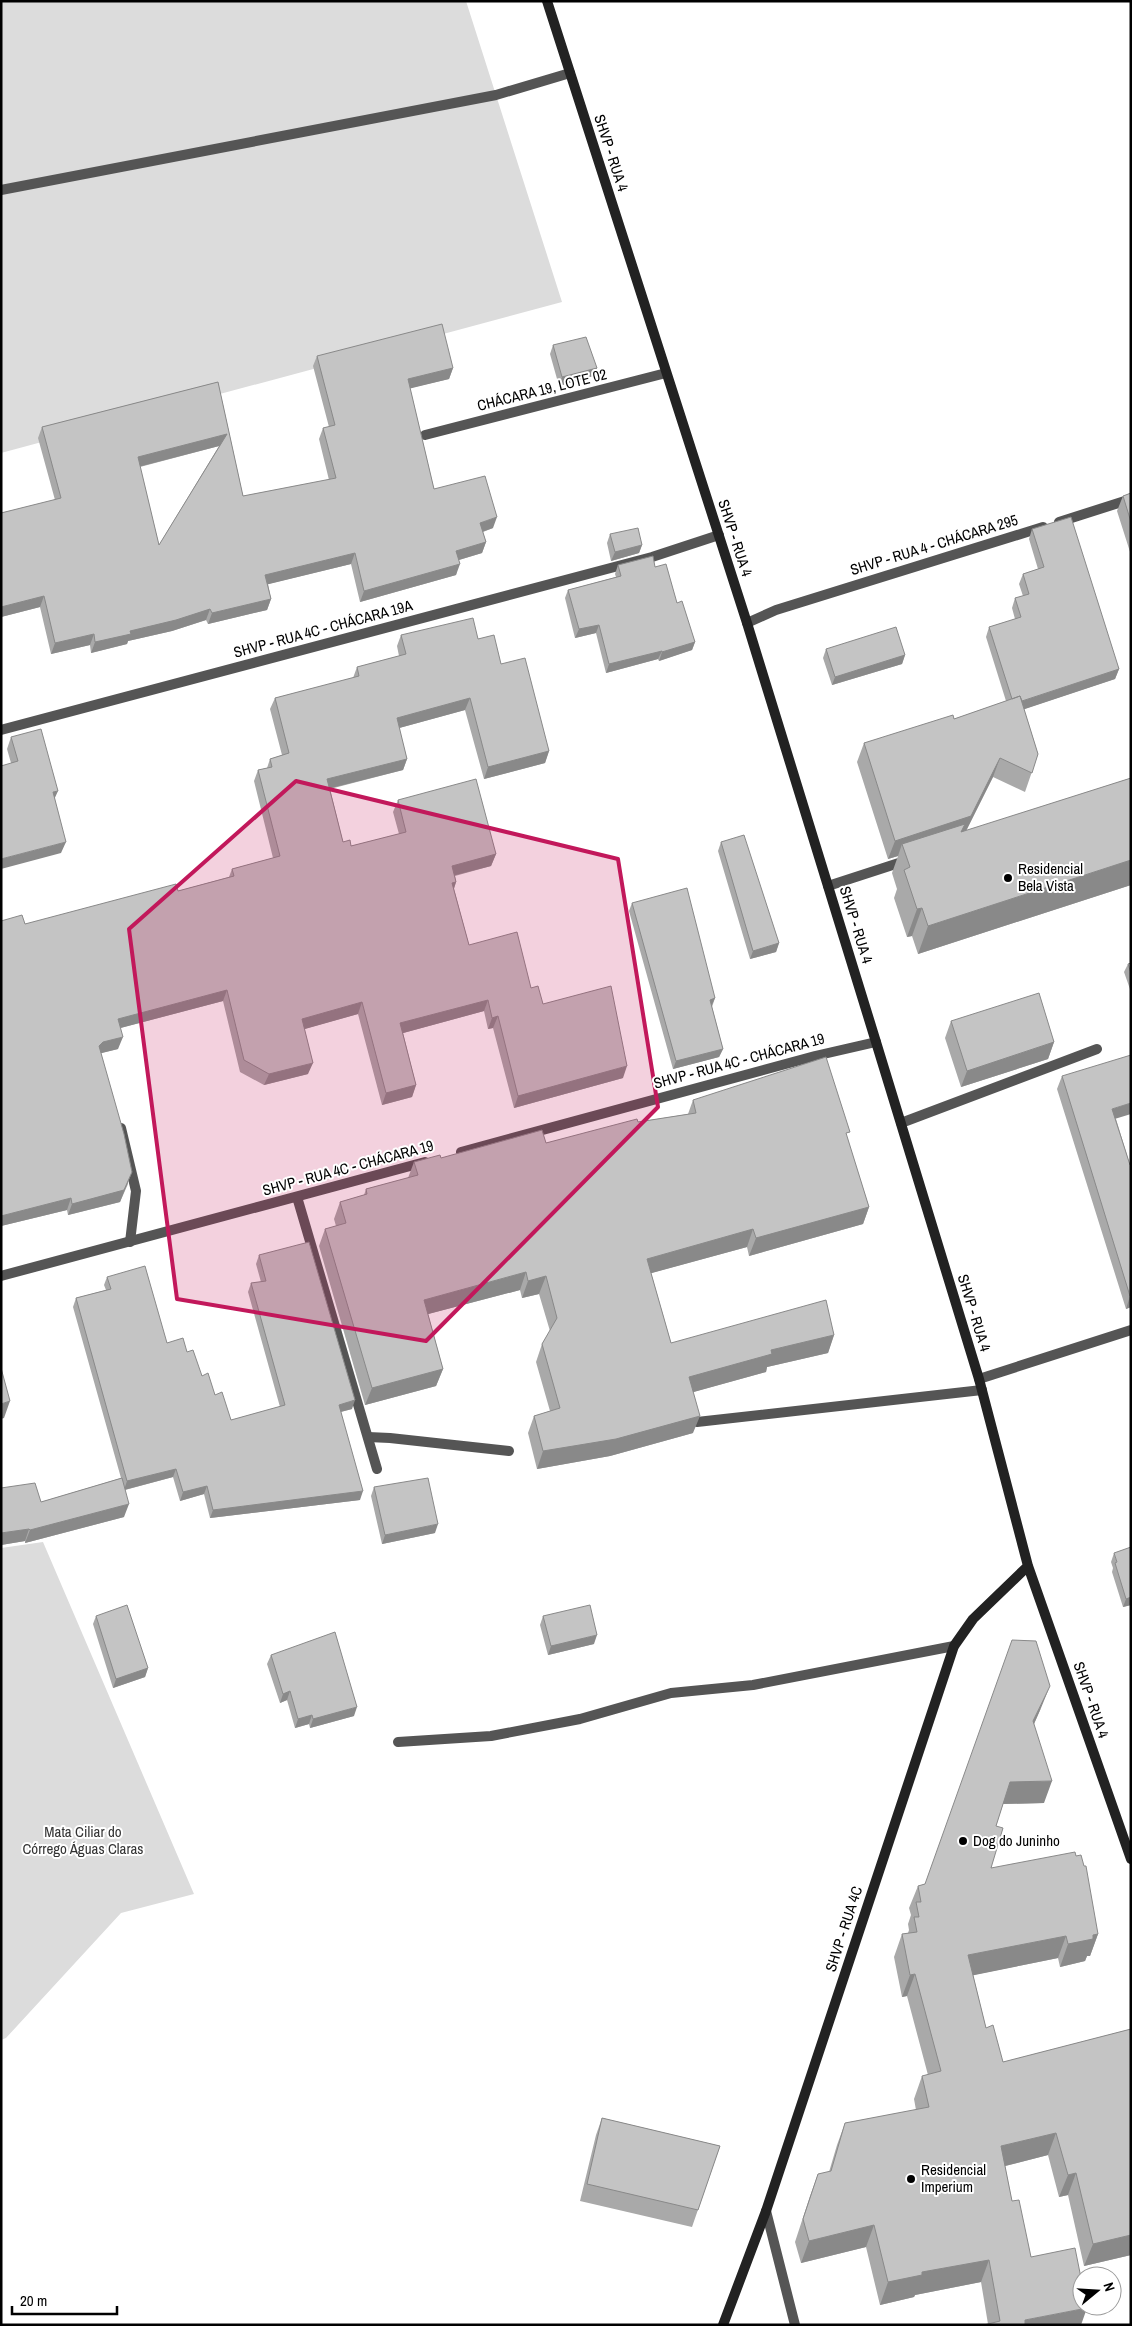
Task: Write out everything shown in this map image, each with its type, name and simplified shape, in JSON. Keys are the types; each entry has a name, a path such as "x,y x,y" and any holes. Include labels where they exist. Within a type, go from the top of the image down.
{"street":[{"name":"SHVP - RUA 4","path":"547,1 747,623 901,1123 979,1379 1028,1566 1131,1859"},
{"path":"1,190 496,95 570,73"},
{"name":"CHÁCARA 19, LOTE 02","path":"425,435 666,373"},
{"name":"SHVP - RUA 4 - CHÁCARA 295","path":"747,623 776,610 1131,499"},
{"name":"SHVP - RUA 4C - CHÁCARA 19A","path":"1,730 652,557 719,535"},
{"path":"828,886 915,858"},
{"name":"SHVP - RUA 4C - CHÁCARA 19","path":"450,1155 815,1056 876,1042"},
{"path":"901,1123 1097,1049"},
{"path":"118,1116 136,1191 130,1242"},
{"name":"SHVP - RUA 4C - CHÁCARA 19","path":"1,1276 431,1160"},
{"path":"297,1197 377,1468"},
{"path":"979,1379 1131,1330"},
{"path":"697,1422 982,1390"},
{"path":"368,1437 509,1451"},
{"name":"SHVP - RUA 4C","path":"724,2325 766,2210 954,1646 974,1619 1028,1566"},
{"path":"398,1742 491,1736 580,1719 671,1693 753,1685 954,1646"},
{"path":"766,2210 795,2325"}],"highlighted area":[{"path":"296,781 618,859 658,1107 426,1341 177,1299 129,929"}],"green space":[{"path":"1,1 466,1 562,302 1,453"},
{"name":"Mata Ciliar do Córrego Águas Claras","path":"43,1542 194,1894 121,1913 6,2038 1,2040 1,1548"}],"building":[{"path":"442,324 453,368 408,379 434,489 485,476 497,517 480,523 486,542 456,551 460,564 364,591 355,553 265,575 271,599 212,613 210,609 176,620 130,631 131,634 95,642 94,634 55,643 44,596 1,607 1,513 61,498 42,427 218,382 243,496 336,478 323,428 335,425 317,356","holes":["227,434 159,545 138,457"]},
{"path":"586,337 597,368 562,377 553,345"},
{"path":"1131,493 1131,522 1123,496"},
{"path":"1071,517 1119,669 1022,701 1020,696 1012,699 989,627 1021,617 1015,598 1029,594 1023,574 1044,567 1032,529"},
{"path":"638,528 642,545 615,552 610,534"},
{"path":"653,556 655,567 666,564 677,603 682,601 695,642 662,652 609,664 599,625 579,629 568,590 621,576 618,565"},
{"path":"473,618 478,639 494,635 501,664 525,658 549,751 488,767 470,698 397,718 407,759 327,779 343,842 350,840 351,846 406,832 398,800 476,779 496,854 452,866 456,882 452,883 469,945 517,932 531,988 538,986 543,1004 611,986 627,1066 518,1096 498,1016 492,1018 488,1000 400,1023 416,1085 386,1093 362,1002 302,1019 313,1063 269,1074 244,1060 227,990 118,1019 123,1037 103,1042 99,1046 124,1134 132,1172 124,1190 72,1204 71,1198 1,1216 1,921 22,915 25,924 176,884 178,891 234,876 232,869 280,856 258,770 272,767 270,759 289,753 275,698 359,676 357,667 406,654 401,635"},
{"path":"896,627 905,655 835,677 826,649"},
{"path":"1020,696 1038,754 1032,773 1000,758 971,816 895,841 864,743 953,715 954,719"},
{"path":"41,729 58,791 53,792 66,842 1,859 1,766 18,761 11,737"},
{"name":"Residencial Bela Vista","path":"1131,778 1131,860 928,926 922,908 917,909 904,870 910,867 902,844 965,824 961,832"},
{"path":"744,835 779,943 753,951 721,842"},
{"path":"687,888 715,998 710,1000 723,1049 676,1061 632,903"},
{"path":"1039,993 1054,1042 967,1071 951,1021"},
{"path":"1131,1055 1131,1103 1112,1109 1131,1165 1130,1296 1062,1076"},
{"path":"826,1057 850,1132 846,1133 869,1207 756,1238 753,1229 647,1259 671,1343 826,1300 834,1335 771,1350 772,1354 689,1377 700,1416 616,1439 543,1451 534,1416 560,1408 542,1344 557,1318 546,1276 528,1281 526,1272 424,1300 443,1369 372,1388 325,1229 346,1223 340,1202 367,1194 366,1189 418,1175 414,1162 440,1155 441,1158 542,1130 546,1143 637,1119 638,1122 696,1113 693,1100"},
{"path":"309,1242 355,1400 339,1405 363,1491 213,1510 207,1486 183,1492 176,1469 127,1481 76,1298 111,1289 107,1277 145,1266 167,1343 183,1338 187,1352 193,1350 202,1376 208,1373 215,1395 222,1392 231,1420 285,1405 251,1283 266,1281 259,1255"},
{"path":"1,1368 10,1401 1,1404"},
{"path":"122,1478 129,1504 30,1530 1,1533 1,1488 35,1483 41,1502"},
{"path":"428,1478 438,1524 385,1535 374,1487"},
{"path":"1131,1547 1131,1597 1126,1599 1115,1563 1117,1562 1114,1553"},
{"path":"127,1605 148,1668 116,1679 96,1616"},
{"path":"590,1605 597,1635 551,1646 543,1616"},
{"path":"335,1632 357,1707 313,1719 312,1715 298,1719 290,1691 283,1694 271,1655"},
{"path":"1012,1640 1036,1641 1050,1686 1033,1721 1052,1781 1010,1782 996,1826 1003,1828 991,1868 1075,1852 1076,1856 1081,1855 1084,1866 1086,1866 1098,1934 1093,1935 1093,1939 1068,1944 1066,1936 968,1955 986,2028 993,2025 1003,2062 1131,2029 1131,2235 1093,2244 1076,2173 1068,2175 1056,2133 1001,2146 1012,2201 1019,2200 1031,2257 1075,2248 1079,2266 1072,2266 1072,2311 1025,2320 1025,2325 984,2325 1000,2321 989,2260 922,2272 922,2275 888,2282 874,2225 809,2241 803,2219 818,2174 831,2171 845,2123 929,2107 922,2076 941,2071 915,1974 910,1975 902,1934 917,1932 914,1917 919,1917 916,1902 921,1902 918,1886 925,1884"},
{"path":"602,2118 720,2146 698,2210 587,2184"}],"place":[{"name":"Residencial Bela Vista","path":"1008,878"},
{"name":"Dog do Juninho","path":"963,1841"},
{"name":"Residencial Imperium","path":"911,2179"}]}
